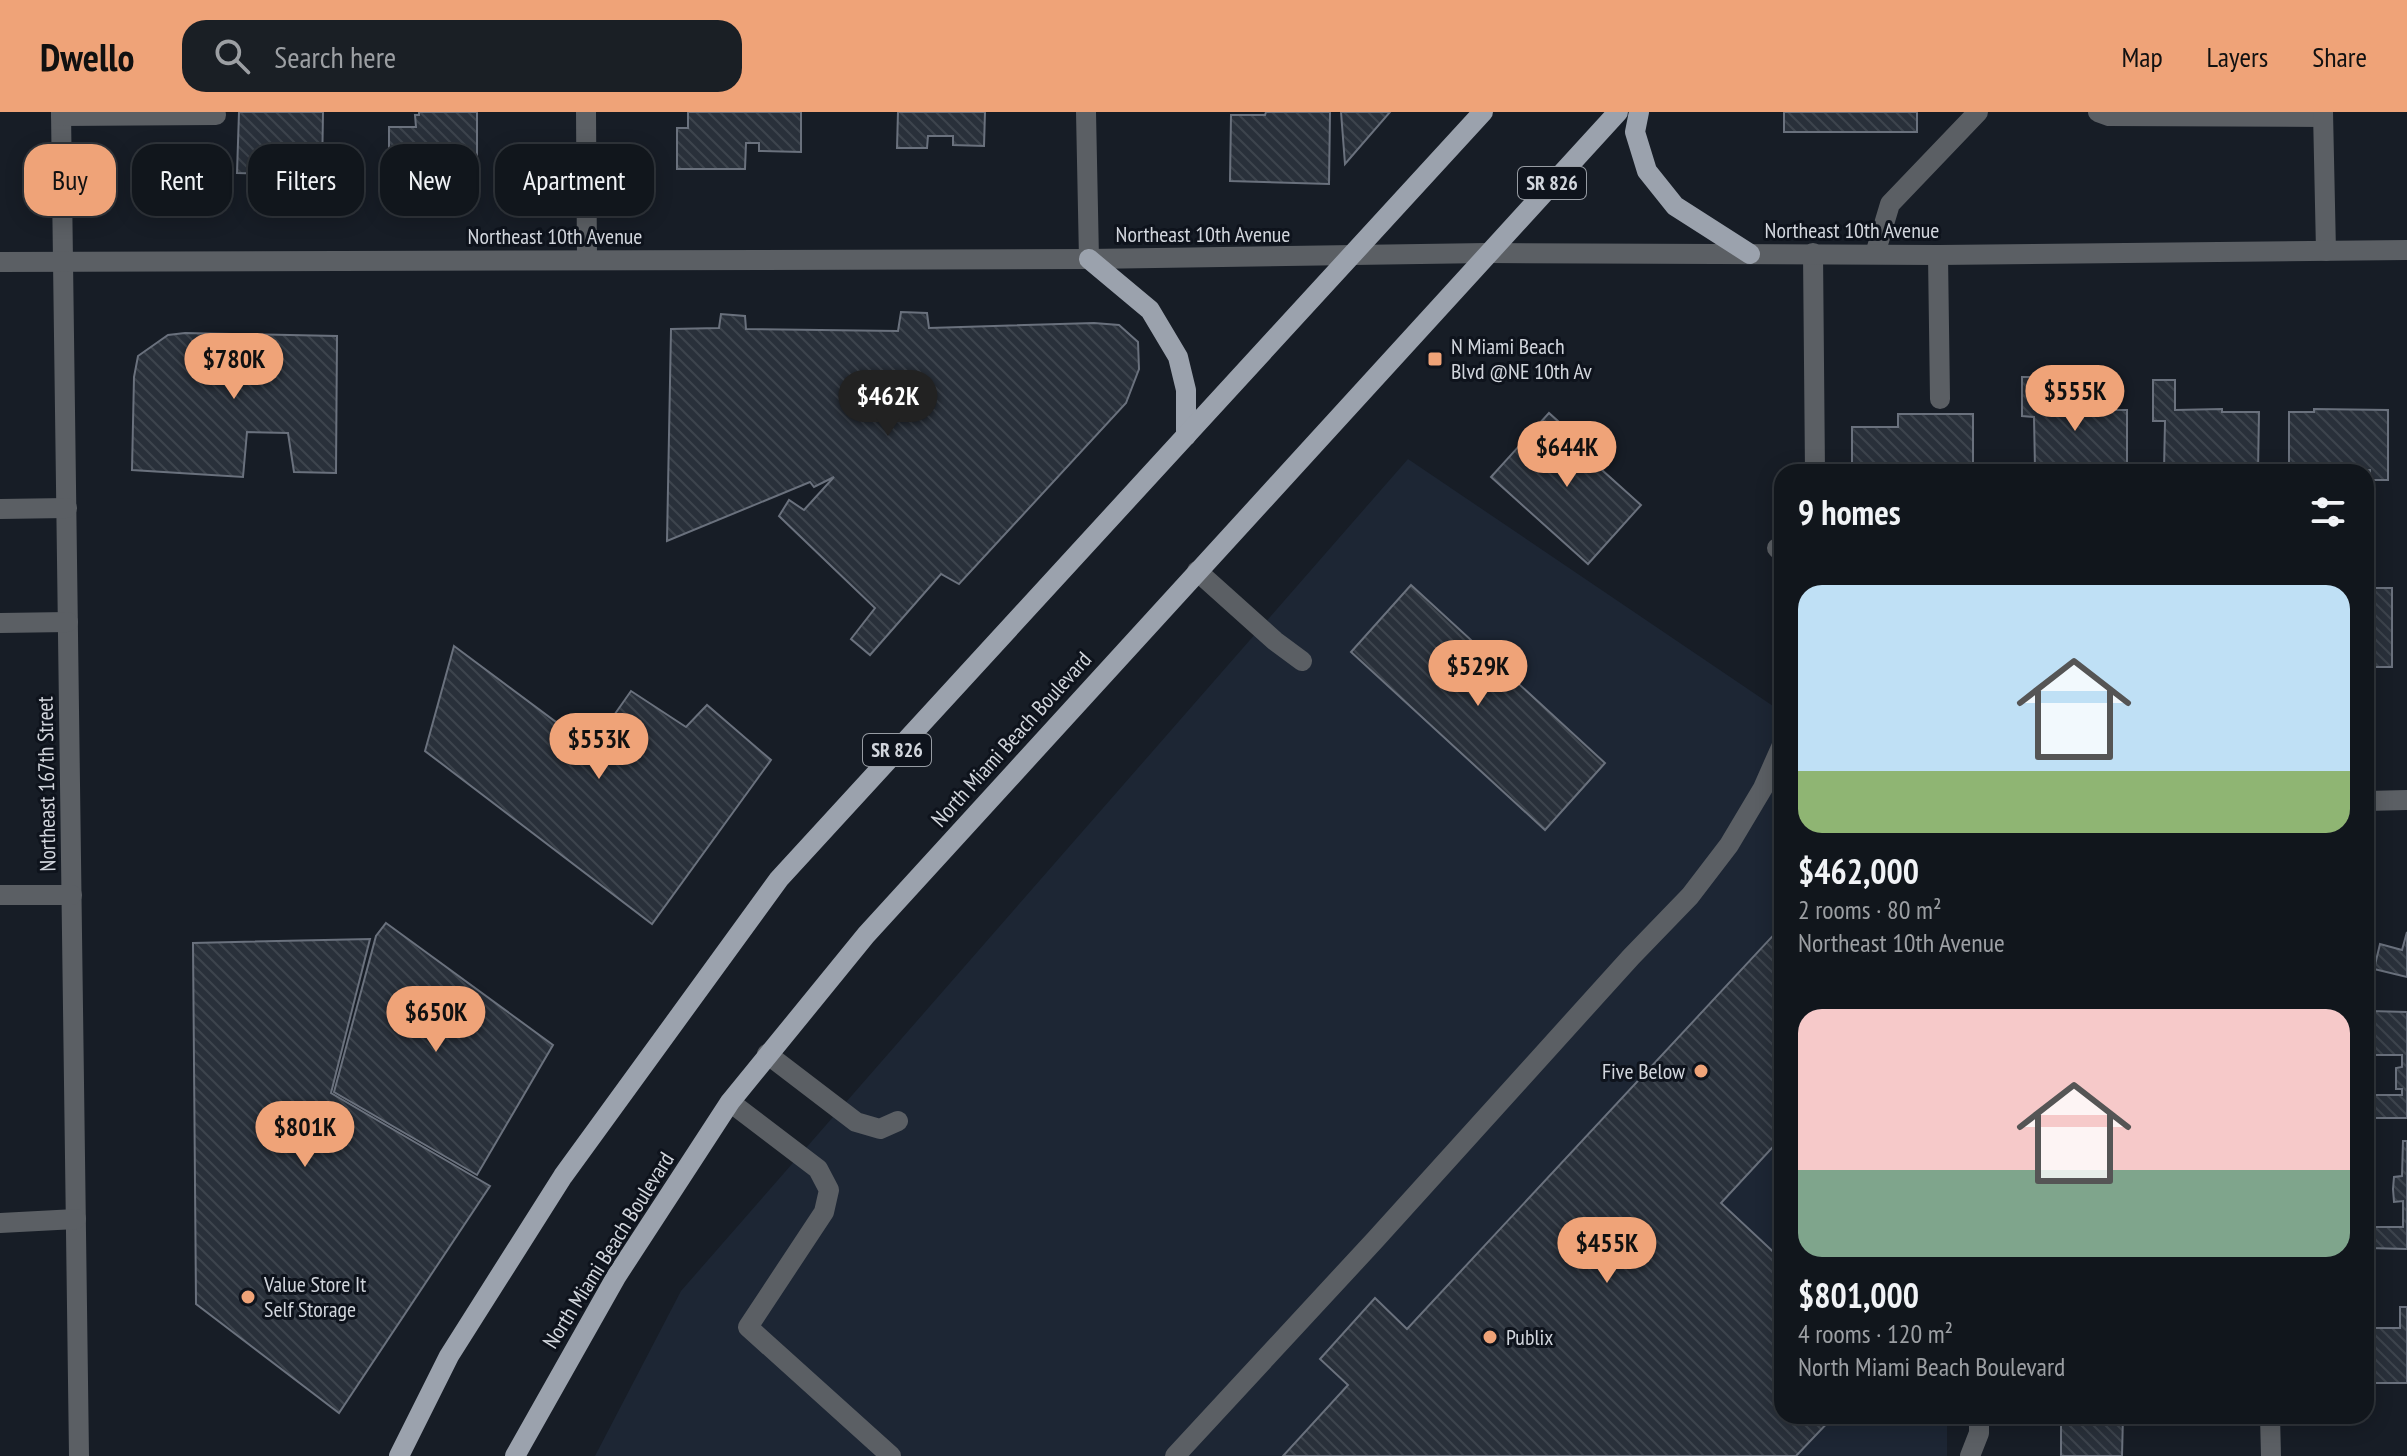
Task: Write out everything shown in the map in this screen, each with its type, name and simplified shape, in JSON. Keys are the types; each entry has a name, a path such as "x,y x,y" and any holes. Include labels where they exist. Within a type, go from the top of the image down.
{"main road":[{"name":"SR 826","path":"399,1456 449,1356 563,1176 779,879 1483,112"},
{"name":"North Miami Beach Boulevard","path":"515,1456 616,1277 730,1102 767,1054 866,935 1618,112"},
{"path":"1639,112 1635,132 1647,171 1675,206 1750,254"},
{"path":"1089,259 1150,310 1178,357 1186,390 1186,436"}],"street":[{"path":"586,112 587,260"},
{"path":"1086,112 1089,259"},
{"path":"1875,254 1890,204 1978,112"},
{"path":"2098,112 2109,116 2323,114 2326,251"},
{"path":"61,114 216,115"},
{"name":"Northeast 167th Street","path":"61,114 79,1456"},
{"name":"Northeast 10th Avenue","path":"0,262 1089,259 1487,253 1938,255 2407,250"},
{"path":"1813,253 1815,464"},
{"path":"1938,255 1940,399"},
{"path":"0,509 67,508"},
{"path":"1197,571 1302,661"},
{"path":"0,623 68,622"},
{"path":"1175,1456 1690,896 1736,833 1774,763"},
{"path":"2374,801 2407,800"},
{"path":"0,895 72,895"},
{"path":"767,1054 856,1122 880,1129 898,1121"},
{"path":"730,1102 818,1169 829,1190 824,1212 748,1327 891,1456"},
{"path":"0,1223 76,1219"},
{"path":"1970,1456 1979,1433 1979,1424"},
{"path":"2270,1424 2271,1456"}],"shaded area":[{"path":"1408,459 1774,707 1774,1424 1947,1424 1947,1456 595,1456 681,1291"}],"building":[{"path":"239,112 323,112 322,144 248,144 248,173 237,173"},
{"path":"419,112 477,112 477,144 389,144 389,127 416,127 415,115"},
{"path":"688,112 801,112 801,152 759,151 759,143 746,143 745,169 677,169 677,128 688,128"},
{"path":"898,112 985,112 984,146 953,145 953,136 928,136 927,148 897,148"},
{"path":"1266,112 1330,112 1329,184 1230,181 1231,115 1265,115"},
{"path":"1341,112 1390,112 1345,164"},
{"path":"1784,112 1917,112 1917,132 1784,132"},
{"path":"901,312 927,313 929,328 1119,325 1138,342 1139,369 1126,403 959,584 941,574 870,655 851,639 875,608 779,516 789,500 804,510 834,477 814,487 810,482 667,541 671,329 719,328 721,314 745,316 746,329 898,331"},
{"path":"168,335 337,336 336,473 294,472 288,433 247,432 243,477 132,470 134,377 138,356"},
{"path":"2022,377 2044,377 2045,410 2067,410 2068,402 2094,402 2094,410 2127,410 2127,464 2035,464 2034,417 2022,416"},
{"path":"2153,380 2175,380 2175,410 2259,412 2258,464 2164,464 2165,421 2153,421"},
{"path":"2314,409 2388,410 2388,480 2374,480 2374,464 2289,464 2289,412 2314,412"},
{"path":"1549,413 1606,464 1602,470 1641,505 1588,564 1491,477"},
{"path":"1898,414 1973,414 1973,464 1852,464 1852,427 1898,427"},
{"path":"1411,585 1605,763 1545,830 1351,652"},
{"path":"2374,588 2392,588 2392,667 2374,667"},
{"path":"454,646 591,748 631,691 686,727 707,705 771,760 652,924 425,751"},
{"path":"386,923 553,1045 477,1175 334,1092 376,936"},
{"path":"2407,932 2407,977 2374,969 2380,944 2402,950"},
{"path":"1774,935 1774,1146 1721,1203 1774,1253 1774,1424 1826,1424 1796,1456 1283,1456 1348,1385 1320,1359 1375,1298 1407,1329"},
{"path":"370,939 331,1093 490,1186 339,1413 196,1304 193,943"},
{"path":"2374,1011 2407,1012 2407,1118 2374,1118 2374,1095 2402,1095 2402,1089 2396,1089 2396,1068 2402,1067 2402,1055 2374,1055"},
{"path":"2403,1141 2407,1141 2407,1249 2374,1248 2374,1227 2403,1227 2403,1201 2394,1202 2393,1189 2394,1177 2402,1176"},
{"path":"2400,1307 2407,1307 2407,1383 2374,1383 2374,1328 2400,1328"},
{"path":"2061,1424 2123,1424 2122,1456 2061,1456"}],"place":[{"name":"N Miami Beach Blvd @NE 10th Av","path":"1435,359"},
{"name":"Five Below","path":"1701,1071"},
{"name":"Value Store It Self Storage","path":"248,1297"},
{"name":"Publix","path":"1490,1337"}]}
